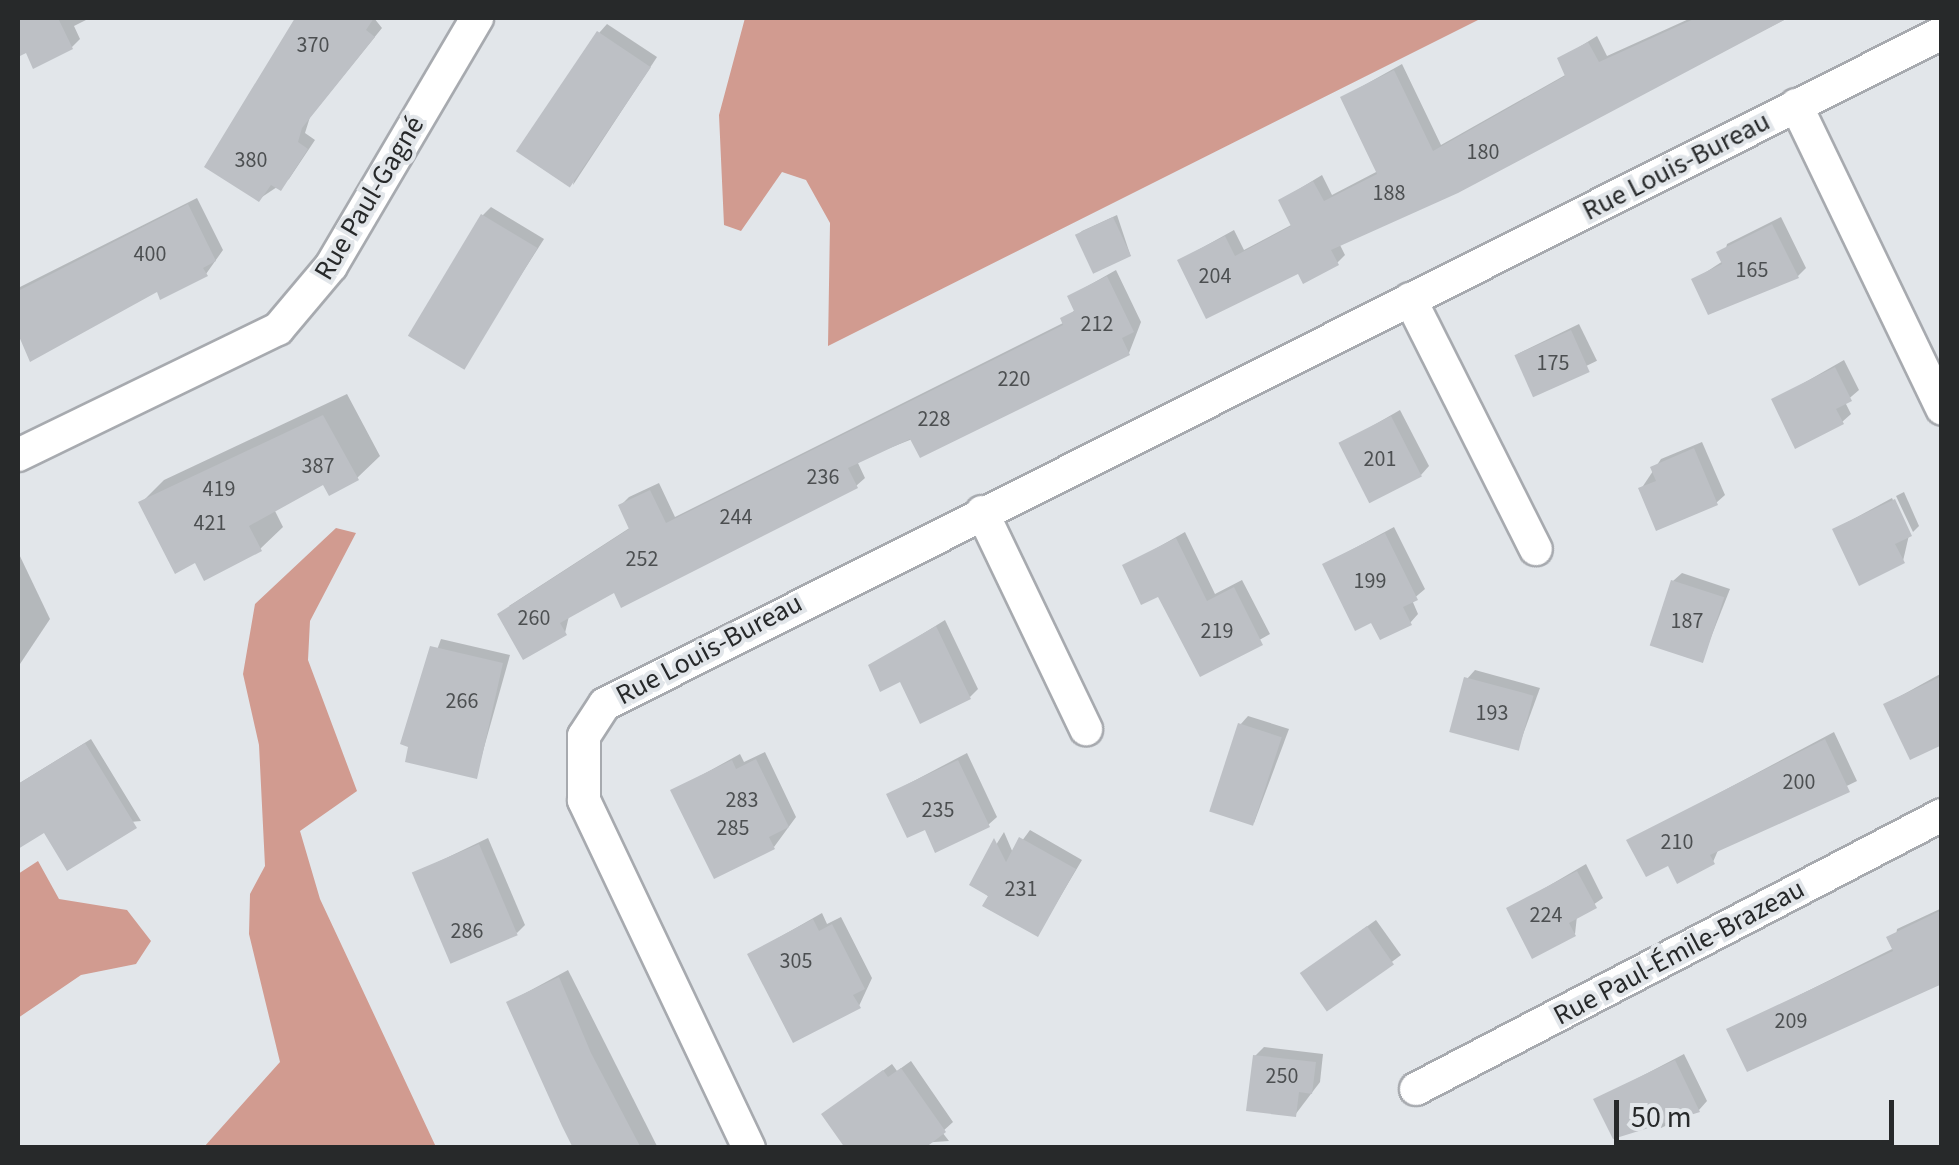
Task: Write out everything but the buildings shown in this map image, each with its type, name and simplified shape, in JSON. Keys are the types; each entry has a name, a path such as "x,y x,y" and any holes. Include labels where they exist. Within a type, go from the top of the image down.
{"street":[{"name":"Rue Paul-Gagné","path":"18,455 278,329 332,266 477,18"},
{"name":"Rue Louis-Bureau","path":"749,1148 584,800 584,736 628,684 1942,34"},
{"path":"1796,105 1942,410"},
{"path":"1410,299 1536,549"},
{"path":"982,512 1086,729"},
{"name":"Rue Paul-Émile-Brazeau","path":"1416,1089 1942,815"}],"shaded area":[{"path":"745,18 1482,18 828,346 830,223 806,180 782,172 741,231 724,225 719,115"},
{"path":"336,528 356,533 310,621 308,660 357,791 300,831 320,899 436,1147 204,1147 280,1062 249,934 250,894 265,866 259,745 243,674 255,604"},
{"path":"38,861 59,899 127,910 151,941 136,964 81,975 18,1018 18,874"}]}
